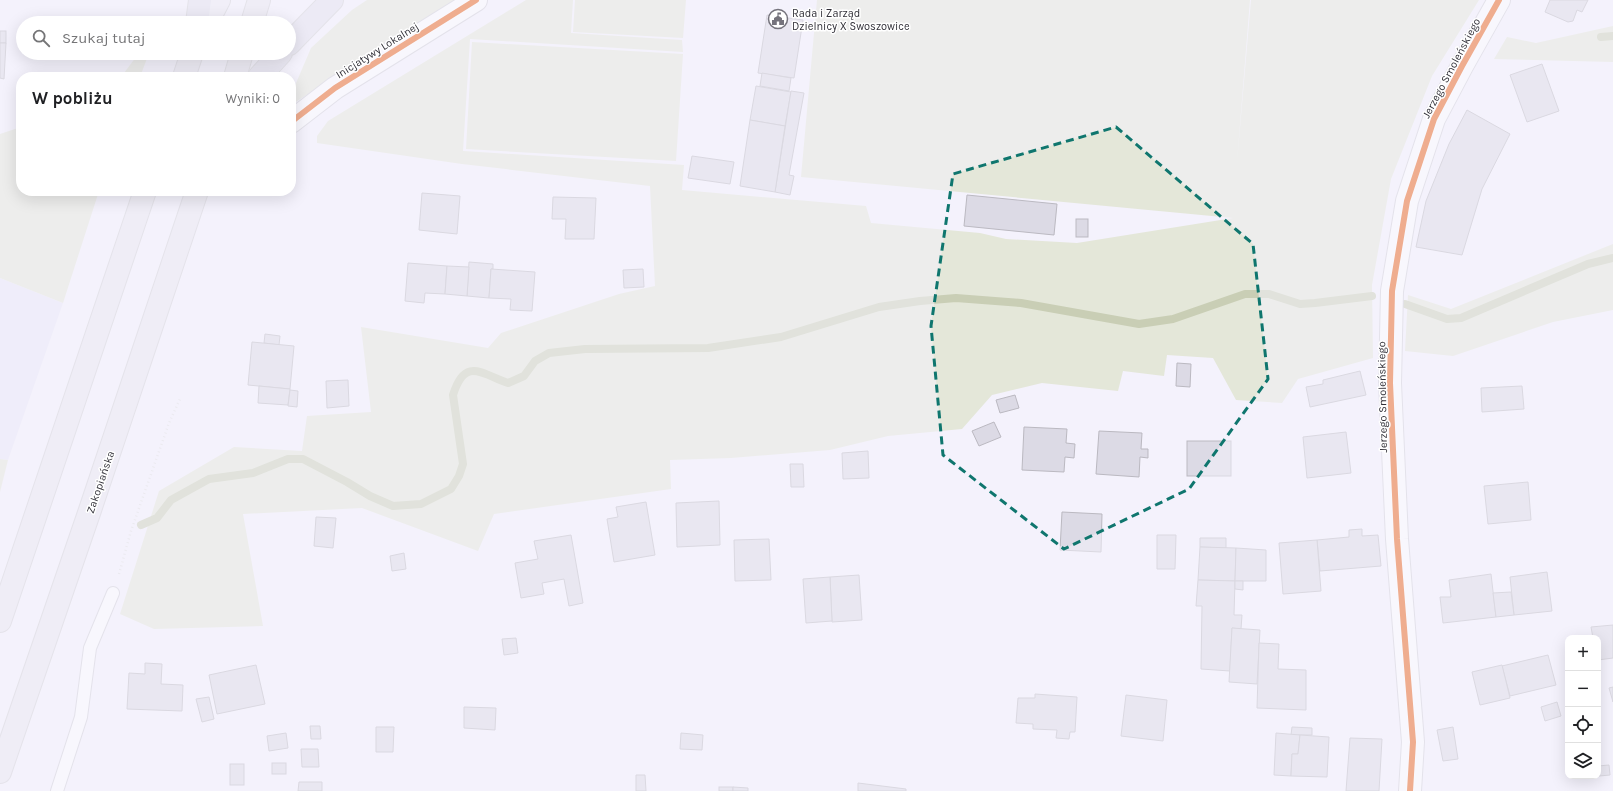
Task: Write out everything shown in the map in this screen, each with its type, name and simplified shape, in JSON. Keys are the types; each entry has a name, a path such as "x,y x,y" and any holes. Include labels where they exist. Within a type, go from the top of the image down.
{"highway":[{"path":"198,16 200,0"},
{"path":"254,16 259,0"},
{"path":"296,37 332,0"},
{"path":"186,72 190,60"},
{"path":"236,72 240,60"},
{"path":"264,72 275,60"},
{"path":"0,621 144,196"},
{"name":"Zakopiańska","path":"0,772 195,196"}],"main road":[{"path":"211,16 219,0"}],"street":[{"name":"Inicjatywy Lokalnej","path":"296,118 335,88 476,0"},
{"name":"Jerzego Smoleńskiego","path":"1410,791 1413,742 1397,539 1390,383 1392,291 1407,201 1434,119 1499,0"}],"lane":[{"path":"57,791 81,717 90,648 113,593"}],"path":[{"path":"113,593 131,531 169,423 180,399"}],"highlighted area":[{"path":"1116,127 1253,244 1268,379 1189,489 1064,549 943,455 931,326 953,174"}],"shaded area":[{"path":"367,0 455,0 296,102 296,83 311,48 352,10"},
{"path":"526,0 573,0 571,33 682,40 683,52 470,39 463,151 684,165 682,190 866,206 871,223 980,233 1006,239 1077,243 1233,218 801,177 817,0 1250,0 1237,162 1251,0 1479,0 1432,76 1391,179 1372,285 1373,358 1298,379 1282,403 1236,400 1213,358 1167,355 1164,376 1123,371 1118,391 1042,383 992,395 962,429 888,436 830,450 731,458 670,460 671,489 494,514 478,551 362,508 243,514 263,626 154,629 120,614 159,491 234,447 302,451 307,416 371,412 361,327 488,348 501,333 619,294 655,286 650,186 462,164 317,143 317,136 328,121"},
{"path":"575,0 686,0 683,38 573,32"},
{"path":"1613,26 1613,62 1494,59 1507,37 1536,43"},
{"path":"472,42 683,54 676,161 466,149"},
{"path":"134,60 146,60 142,72 125,72"},
{"path":"16,129 16,196 97,196 63,303 0,278 0,134"},
{"path":"1613,244 1613,310 1553,322 1453,356 1405,351 1408,295 1451,309"},
{"path":"0,278 63,303 8,460 0,459"},
{"path":"0,459 8,460 0,492"}],"building":[{"path":"1550,0 1588,0 1582,12 1577,10 1573,21 1568,22 1545,12"},
{"path":"767,15 803,20 794,78 758,73"},
{"path":"0,31 6,31 6,43 0,43"},
{"path":"0,43 6,43 4,79 0,78"},
{"path":"1542,64 1559,111 1527,122 1510,75"},
{"path":"762,73 791,78 789,91 760,86"},
{"path":"756,86 791,92 785,126 750,120"},
{"path":"791,91 804,93 789,175 794,176 790,195 775,192"},
{"path":"1467,110 1510,134 1482,189 1462,255 1416,247 1426,201 1449,144"},
{"path":"750,120 785,126 775,192 740,186"},
{"path":"692,156 734,162 730,184 688,178"},
{"path":"422,193 460,196 457,234 419,230"},
{"path":"967,195 1057,204 1054,235 964,226"},
{"path":"553,197 596,198 594,239 565,239 566,219 552,219"},
{"path":"1076,219 1088,219 1088,237 1076,237"},
{"path":"469,262 493,264 493,269 491,269 489,298 467,296"},
{"path":"408,263 447,266 445,294 425,293 424,303 405,301"},
{"path":"447,266 469,267 467,296 445,294"},
{"path":"491,269 535,272 532,311 510,310 511,299 489,298"},
{"path":"643,269 644,287 624,288 623,270"},
{"path":"265,334 280,336 279,345 264,343"},
{"path":"252,342 294,346 290,389 248,385"},
{"path":"1177,363 1191,364 1190,387 1176,386"},
{"path":"1360,371 1366,395 1310,407 1306,387 1323,384 1323,380"},
{"path":"348,380 349,406 327,408 326,381"},
{"path":"259,386 290,389 288,405 258,403"},
{"path":"1522,386 1524,409 1482,412 1481,388"},
{"path":"290,390 298,391 297,407 288,406"},
{"path":"1015,395 1019,408 1000,413 996,400"},
{"path":"994,422 1001,437 979,446 972,431"},
{"path":"1024,427 1067,429 1066,443 1075,444 1074,458 1065,457 1064,472 1022,470"},
{"path":"1099,431 1142,433 1141,449 1148,449 1148,458 1140,457 1139,477 1096,474"},
{"path":"1346,432 1351,473 1307,478 1303,437"},
{"path":"1187,441 1231,441 1231,476 1187,476"},
{"path":"868,451 869,478 843,479 842,453"},
{"path":"790,464 803,464 804,487 791,487"},
{"path":"1528,482 1531,520 1488,524 1484,486"},
{"path":"719,501 720,545 677,547 676,503"},
{"path":"646,502 655,555 614,562 607,519 618,517 616,507"},
{"path":"1062,512 1102,514 1101,552 1060,550"},
{"path":"316,517 336,518 333,548 314,546"},
{"path":"1362,529 1362,536 1378,535 1381,566 1320,571 1317,540 1349,537 1349,530"},
{"path":"571,535 583,603 569,606 564,579 542,583 544,594 521,598 515,563 538,559 534,541"},
{"path":"1157,535 1176,535 1175,569 1157,569"},
{"path":"1200,538 1226,538 1226,548 1200,547"},
{"path":"769,539 771,580 735,581 734,540"},
{"path":"1317,540 1321,591 1283,594 1279,543"},
{"path":"1200,547 1236,548 1235,581 1198,580"},
{"path":"1236,548 1266,550 1266,581 1235,581"},
{"path":"404,553 406,569 392,571 390,556"},
{"path":"1547,572 1552,611 1514,615 1510,577"},
{"path":"1491,574 1496,617 1443,623 1440,597 1451,597 1449,580"},
{"path":"859,575 862,620 832,622 830,577"},
{"path":"830,577 832,621 806,623 803,579"},
{"path":"1198,580 1235,581 1234,615 1242,615 1241,629 1232,628 1230,671 1201,669 1202,606 1196,606"},
{"path":"1235,581 1243,581 1243,590 1235,589"},
{"path":"1511,592 1514,615 1496,617 1493,593"},
{"path":"1613,625 1613,658 1601,660 1601,635 1592,635 1591,627"},
{"path":"1232,628 1260,630 1257,684 1229,682"},
{"path":"516,638 518,653 504,655 502,639"},
{"path":"1259,643 1279,644 1278,669 1306,670 1306,710 1257,708"},
{"path":"1548,655 1556,685 1510,696 1502,666"},
{"path":"145,663 162,664 161,684 183,685 182,711 127,709 129,673 145,674"},
{"path":"256,665 265,704 217,714 209,675"},
{"path":"1502,665 1510,698 1480,705 1472,672"},
{"path":"1613,687 1613,702 1609,688"},
{"path":"1035,694 1077,697 1075,732 1070,732 1069,739 1056,738 1057,730 1033,729 1033,724 1016,723 1018,698 1035,698"},
{"path":"1126,695 1167,700 1163,741 1121,736"},
{"path":"209,697 214,719 202,722 196,699"},
{"path":"1557,702 1561,716 1545,721 1541,707"},
{"path":"464,707 496,708 495,730 464,728"},
{"path":"310,726 320,726 321,739 311,739"},
{"path":"376,727 394,727 393,752 376,752"},
{"path":"1292,727 1312,728 1312,735 1291,735"},
{"path":"1453,727 1458,759 1443,761 1437,730"},
{"path":"286,733 288,748 269,751 267,736"},
{"path":"681,733 703,735 702,750 680,749"},
{"path":"1276,733 1300,735 1298,754 1292,754 1291,776 1274,775"},
{"path":"1300,735 1329,737 1327,777 1291,776 1292,754 1298,754"},
{"path":"1350,738 1382,739 1379,791 1346,791"},
{"path":"301,749 318,749 319,767 302,767"},
{"path":"272,763 286,763 286,774 272,774"},
{"path":"230,764 244,764 244,785 230,785"},
{"path":"1609,765 1610,775 1601,776 1601,766"},
{"path":"636,775 645,775 646,791 636,791"},
{"path":"299,782 322,782 322,791 298,791"},
{"path":"858,783 906,789 906,791 858,791"},
{"path":"719,787 733,787 733,791 719,791"},
{"path":"733,787 748,788 748,791 733,791"}],"waterway":[{"path":"1601,37 1613,36"},
{"path":"1405,304 1447,319 1461,318 1588,264 1613,258"},
{"path":"141,525 157,518 171,500 209,479 253,473 288,459 303,459 370,496 393,506 421,504 451,489 459,476 463,464 453,395 463,375 475,371 508,383 524,376 535,361 549,353 585,349 708,348 781,337 879,307 956,298 1021,303 1139,324 1173,319 1245,294 1269,294 1300,304 1372,296"}],"cycle path":[{"path":"296,118 335,88 476,0"},
{"path":"1410,791 1413,742 1397,539 1390,383 1392,291 1407,201 1434,119 1499,0"}],"place":[{"name":"Rada i Zarząd Dzielnicy X Swoszowice","path":"778,19"}]}
